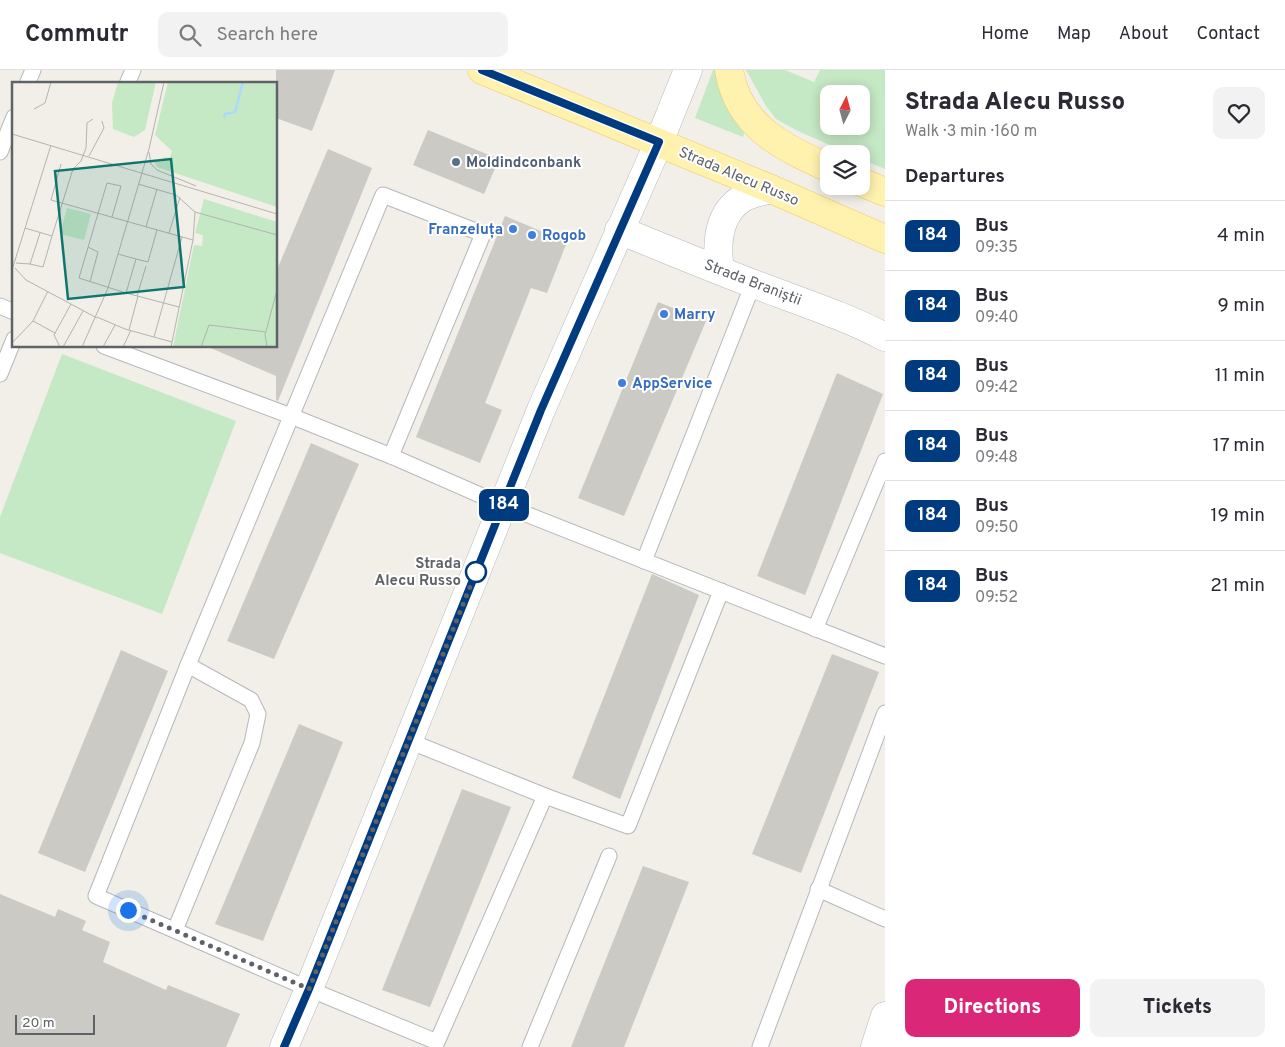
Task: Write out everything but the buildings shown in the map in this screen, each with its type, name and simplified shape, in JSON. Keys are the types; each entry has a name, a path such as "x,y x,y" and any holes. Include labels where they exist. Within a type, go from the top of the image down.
{"main road":[{"name":"Strada Alecu Russo","path":"482,70 659,142 885,239"},
{"path":"284,1047 541,410 659,142 688,70"},
{"path":"729,70 738,99 754,122 770,137 791,151 820,164"},
{"path":"870,186 885,192"},
{"path":"720,270 717,251 719,235 726,216 733,206 743,198 771,189"},
{"name":"Strada Braniștii","path":"619,230 753,284 830,312 885,337"},
{"path":"876,1047 885,1016"}],"lane":[{"path":"28,82 33,70"},
{"path":"128,82 133,70"},
{"path":"0,152 12,122"},
{"path":"392,456 483,234 383,195 188,666 96,896 309,989 444,1044 544,796"},
{"path":"644,561 753,284"},
{"path":"0,306 12,311"},
{"path":"0,374 12,344"},
{"path":"109,348 392,456 504,505 885,656"},
{"path":"815,629 885,461"},
{"path":"409,741 544,796 628,826 721,592"},
{"path":"175,930 252,743 258,714 251,700 188,666"},
{"path":"760,1047 885,713"},
{"path":"530,1047 609,856"},
{"path":"818,889 885,919"}],"green space":[{"path":"713,70 715,70 726,103 744,133 743,137 695,118"},
{"path":"746,70 785,70 814,82 820,70 885,70 885,169 870,163 870,145 830,145 776,119 766,106"},
{"path":"62,354 236,421 162,614 0,553 0,517"}],"bus line":[{"name":"184","path":"284,1047 541,410 659,142 482,70"}],"place":[{"name":"Moldindconbank","path":"456,162"},
{"name":"Franzeluța","path":"513,229"},
{"name":"Rogob","path":"532,235"},
{"name":"Marry","path":"664,314"},
{"name":"AppService","path":"622,383"},
{"name":"Strada Alecu Russo","path":"476,572"}],"route":[{"path":"128,910 309,989 476,572"}]}
